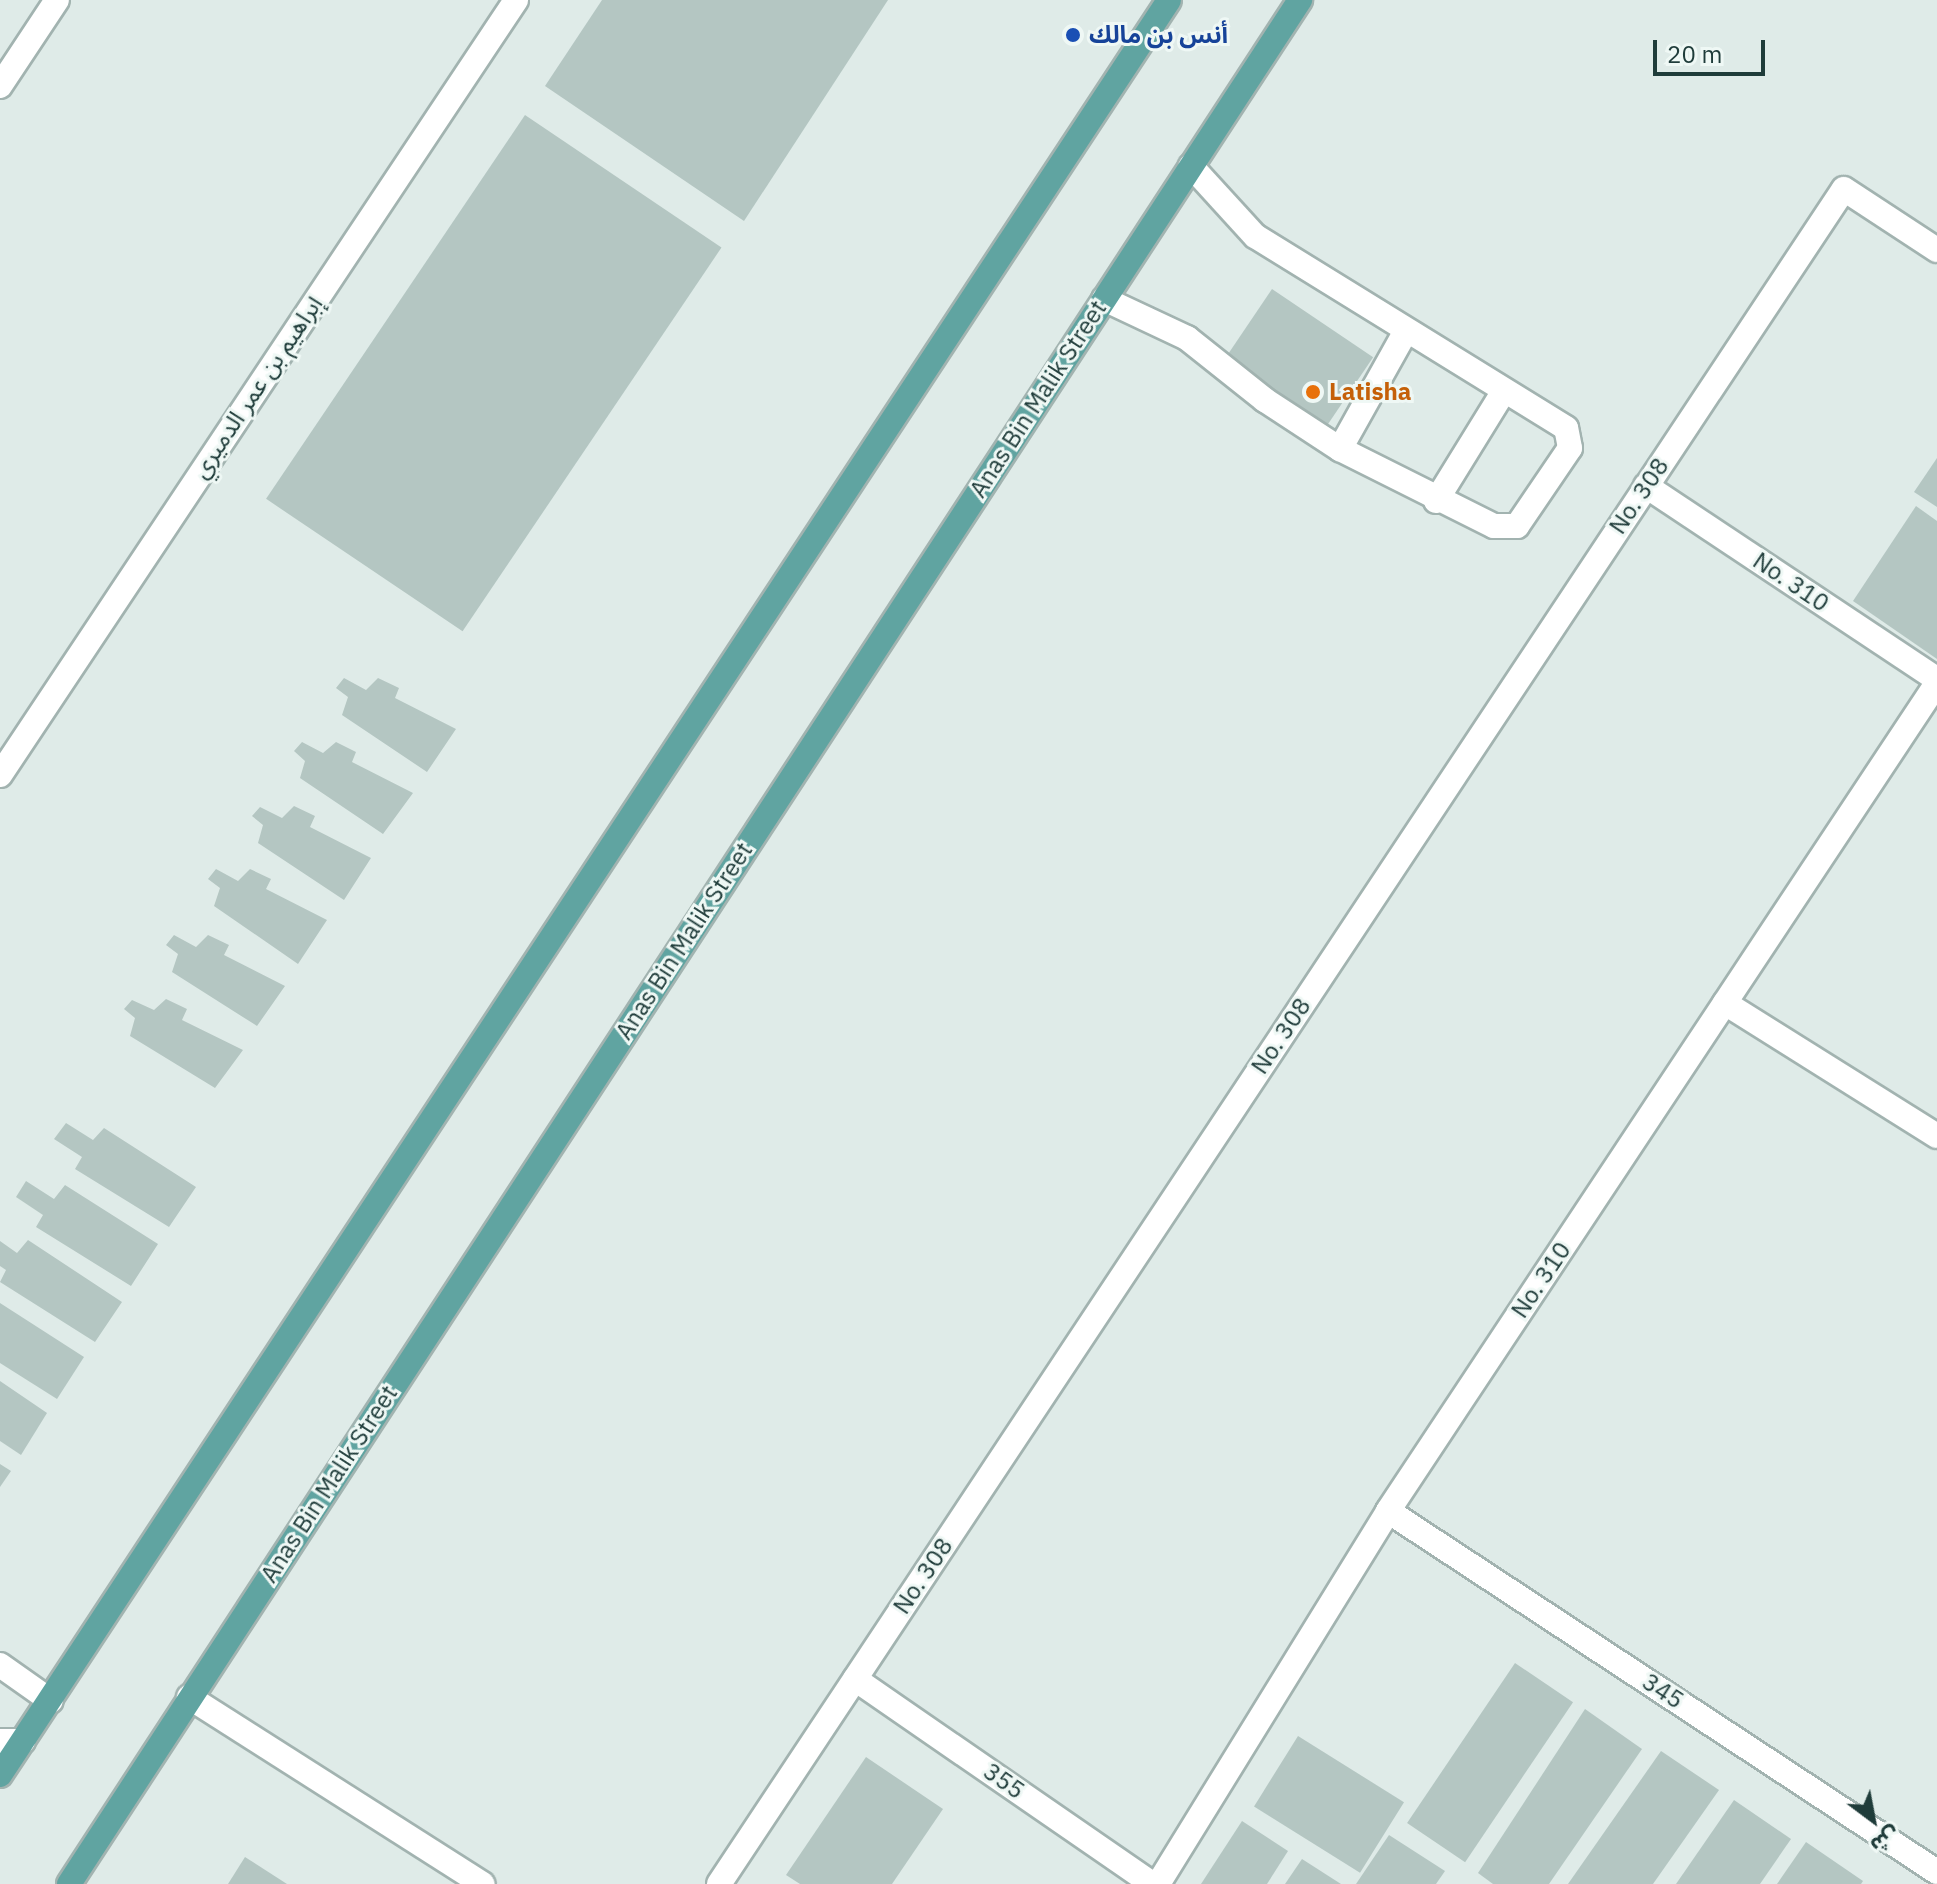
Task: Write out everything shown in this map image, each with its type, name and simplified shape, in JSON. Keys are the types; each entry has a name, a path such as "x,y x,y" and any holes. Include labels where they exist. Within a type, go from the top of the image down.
{"main road":[{"path":"0,1775 12,1741 51,1701 1169,0"},
{"name":"Anas Bin Malik Street","path":"69,1884 1300,0"}],"street":[{"path":"0,86 57,0"},
{"name":"إبراهيم بن عمر الدميري","path":"0,775 516,0"},
{"path":"1104,299 1187,338 1265,400 1340,449 1436,501 1494,526 1517,526 1570,448 1566,428 1255,236 1191,166"},
{"name":"No. 308","path":"719,1884 1844,189 1937,250"},
{"path":"1340,449 1406,331"},
{"path":"1436,501 1504,391"},
{"name":"No. 310","path":"1155,1884 1388,1511 1937,681 1646,486"},
{"path":"1725,1003 1937,1136"},
{"name":"345","path":"1388,1511 1937,1872"},
{"path":"0,1665 51,1701"},
{"name":"355","path":"855,1679 1155,1884"},
{"path":"189,1697 482,1884"}],"building":[{"path":"602,0 888,0 744,221 545,86"},
{"path":"525,115 721,248 463,631 266,499"},
{"name":"Latisha","path":"1272,289 1373,357 1327,426 1226,358"},
{"path":"1937,458 1937,507 1914,492"},
{"path":"1916,506 1937,521 1937,659 1853,601"},
{"path":"344,678 366,690 378,678 399,688 395,698 456,729 427,772 342,715 348,697 336,688"},
{"path":"302,742 323,753 336,742 356,752 352,762 413,793 383,834 300,778 305,761 294,751"},
{"path":"294,806 315,816 310,827 371,858 344,900 258,843 263,825 252,816 260,807 282,818"},
{"path":"216,869 238,881 250,869 271,879 266,889 327,920 298,964 214,906 220,888 208,879"},
{"path":"174,935 196,947 208,935 229,945 224,955 285,986 257,1026 172,972 178,954 166,945"},
{"path":"166,999 187,1009 182,1020 243,1050 215,1088 130,1036 135,1018 124,1009 132,1000 154,1010"},
{"path":"66,1123 93,1140 104,1128 196,1187 169,1227 75,1169 82,1157 54,1139"},
{"path":"26,1181 54,1199 65,1185 158,1244 131,1286 36,1227 43,1215 16,1197"},
{"path":"28,1240 122,1302 95,1342 0,1282 6,1270 0,1266 0,1241 17,1253"},
{"path":"0,1303 84,1357 57,1399 0,1363"},
{"path":"0,1381 47,1413 21,1455 0,1441"},
{"path":"0,1464 11,1471 0,1487"},
{"path":"1515,1663 1573,1702 1465,1862 1407,1823"},
{"path":"1585,1709 1642,1749 1549,1884 1493,1884 1478,1873"},
{"path":"1298,1736 1404,1802 1360,1873 1254,1806"},
{"path":"1661,1751 1719,1790 1653,1884 1568,1884"},
{"path":"866,1757 943,1809 892,1884 800,1884 786,1875"},
{"path":"1734,1800 1791,1839 1760,1884 1676,1884"},
{"path":"1242,1821 1288,1851 1267,1884 1201,1884"},
{"path":"1389,1835 1445,1871 1436,1884 1356,1884"},
{"path":"1806,1842 1863,1881 1861,1884 1777,1884"},
{"path":"245,1857 287,1884 228,1884"},
{"path":"1302,1859 1341,1884 1285,1884"}],"place":[{"name":"أنس بن مالك","path":"1073,35"},
{"name":"Latisha","path":"1313,392"}]}
